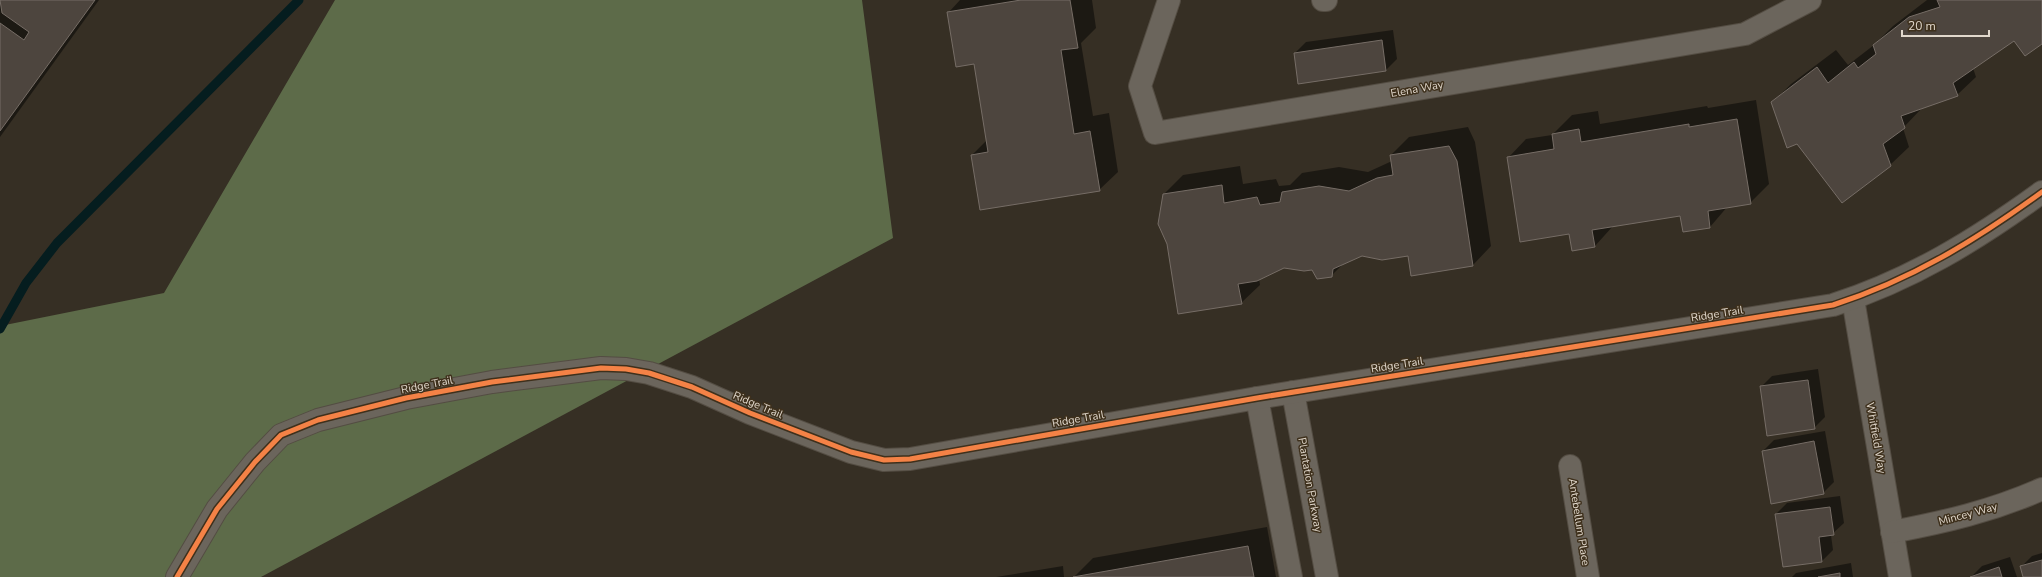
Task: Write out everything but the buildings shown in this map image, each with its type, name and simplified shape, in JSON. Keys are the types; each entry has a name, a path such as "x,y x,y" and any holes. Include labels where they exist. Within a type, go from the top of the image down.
{"street":[{"name":"Elena Way","path":"1168,0 1140,86 1155,133 1745,34 1810,0"},
{"name":"Ridge Trail","path":"177,577 217,508 255,462 281,435 318,420 406,398 492,382 601,368 626,369 649,372 692,387 750,413 851,452 884,460 910,459 1257,398 1833,305 1866,295 1946,257 1998,225 2042,192"},
{"name":"Whitfield Way","path":"1853,299 1900,577"},
{"name":"Plantation Parkway","path":"1293,392 1327,577"},
{"path":"1257,398 1291,577"},
{"name":"Antebellum Place","path":"1570,466 1588,577"},
{"name":"Mincey Way","path":"1892,532 1959,519 2018,500 2042,489"}],"green space":[{"path":"335,0 862,0 893,238 261,577 0,577 0,326 164,293"}],"waterway":[{"path":"0,329 26,283 57,243 299,0"}],"cycle path":[{"path":"177,577 217,509 255,462 281,435 318,420 406,398 492,382 601,368 626,369 649,373 692,387 750,413 851,452 884,460 910,459 1257,398 1833,305 1889,284 1942,257 2017,210 2042,192"}]}
